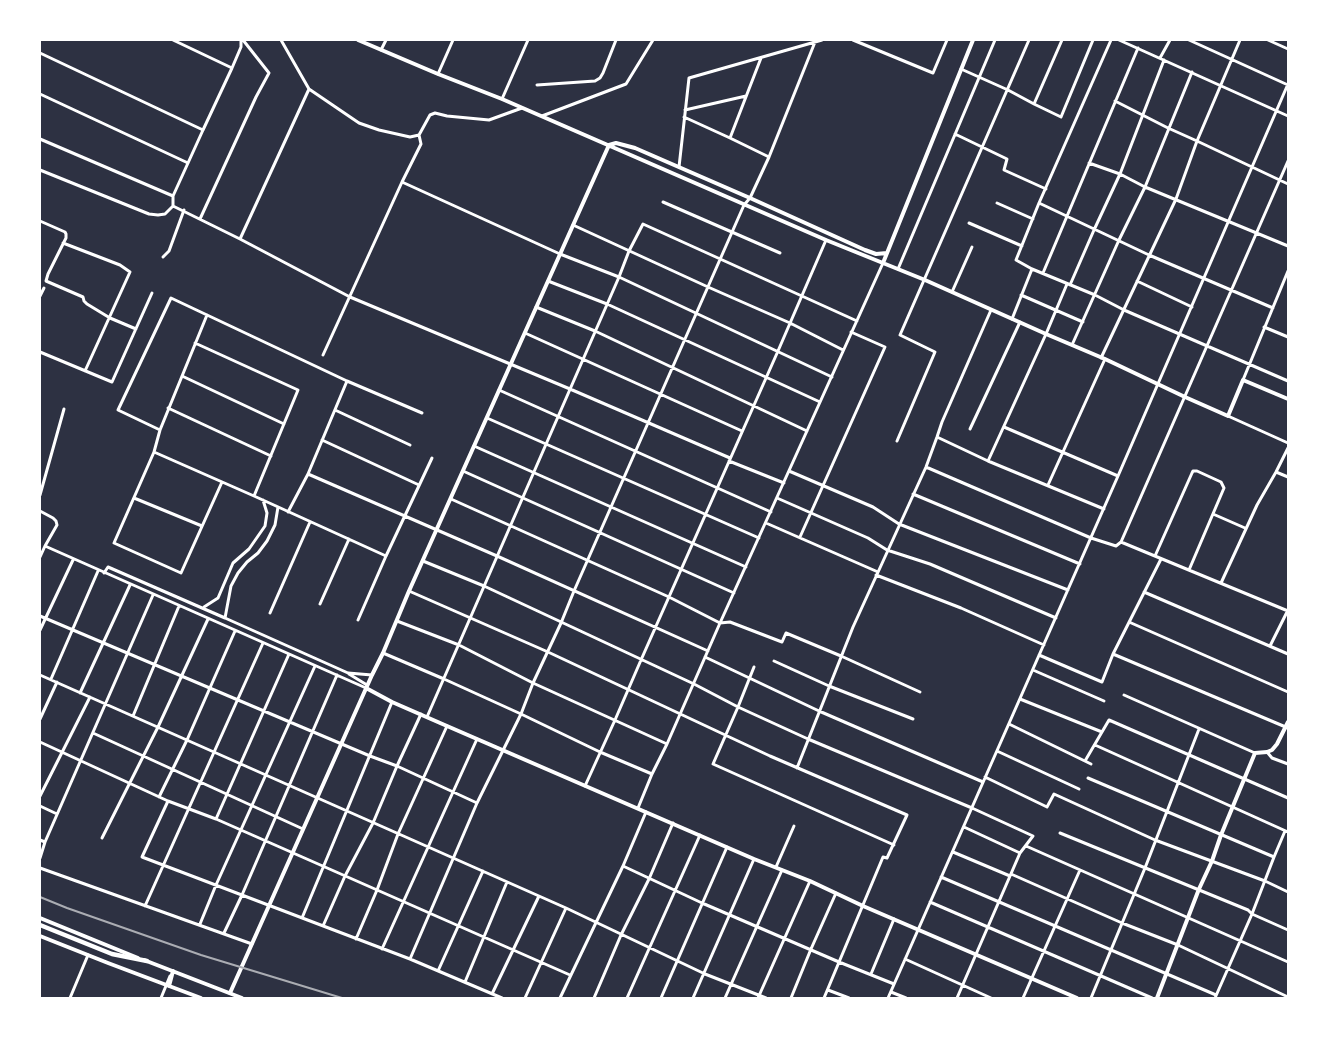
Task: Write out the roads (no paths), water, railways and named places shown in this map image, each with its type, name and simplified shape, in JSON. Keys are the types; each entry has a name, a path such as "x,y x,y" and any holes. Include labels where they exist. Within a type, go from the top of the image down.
{"main road":[{"path":"40,925 112,954 147,961"}],"street":[{"path":"173,40 232,68"},
{"path":"173,206 172,196 232,68 242,40"},
{"path":"200,219 269,73 242,40"},
{"path":"281,40 309,89 359,123 379,130 410,137 419,135 432,113 489,120 522,108"},
{"path":"358,40 502,99 744,205 925,280 1103,358 1288,443"},
{"path":"381,50 386,40"},
{"path":"438,74 453,40"},
{"path":"502,99 528,40"},
{"path":"537,85 594,81 600,78 616,40"},
{"path":"541,116 626,84 653,40"},
{"path":"679,167 689,78 822,40"},
{"path":"852,40 933,73 946,40"},
{"path":"638,808 887,253 973,40"},
{"path":"898,269 995,40"},
{"path":"897,441 935,352 900,335 1029,40"},
{"path":"1034,104 1062,40"},
{"path":"961,69 1061,117 1093,40"},
{"path":"1111,40 1016,260 1124,310 1288,381"},
{"path":"1119,40 1288,116"},
{"path":"1160,58 1170,40"},
{"path":"888,998 1205,279 1288,85 1189,40"},
{"path":"1048,485 1149,254 1176,199 1197,141 1240,40"},
{"path":"1268,40 1288,49"},
{"path":"410,959 477,803 521,714 533,683 562,623 574,591 744,205 750,198 769,157 815,42"},
{"path":"1043,273 1138,48"},
{"path":"40,53 203,130"},
{"path":"730,138 761,57"},
{"path":"988,461 1120,174 1164,60"},
{"path":"1072,345 1118,240 1145,187 1192,72"},
{"path":"240,239 309,89"},
{"path":"40,94 188,163"},
{"path":"684,110 747,96"},
{"path":"1115,101 1278,181 1288,184"},
{"path":"684,117 769,157"},
{"path":"955,134 1007,159 1004,170 1046,190"},
{"path":"323,355 421,144 419,135"},
{"path":"40,139 172,196"},
{"path":"230,993 609,146 616,143 635,148 865,250 876,254 887,253"},
{"path":"926,467 1091,538 1116,546 1121,542 1288,161"},
{"path":"1089,162 1288,246"},
{"path":"40,170 149,214 165,214 173,206"},
{"path":"402,182 560,254 619,277 832,377"},
{"path":"663,202 780,253"},
{"path":"997,203 1033,219"},
{"path":"1039,203 1094,230 1273,308"},
{"path":"173,206 350,297 570,389 784,483"},
{"path":"163,257 170,251 184,210"},
{"path":"40,221 66,232 64,243 46,281 83,297 87,304 110,318 136,329"},
{"path":"969,223 1022,246"},
{"path":"427,717 629,251 643,224 857,321"},
{"path":"573,225 843,350"},
{"path":"585,786 616,720 668,597 826,240"},
{"path":"64,243 120,265 130,272 85,371"},
{"path":"952,292 972,247"},
{"path":"1012,319 1032,269"},
{"path":"1228,416 1288,271"},
{"path":"548,281 607,304 820,402"},
{"path":"1137,281 1192,307"},
{"path":"40,296 44,288"},
{"path":"40,352 112,382 152,293"},
{"path":"1021,295 1083,322"},
{"path":"160,430 118,410 171,298 347,381 422,413"},
{"path":"536,307 595,331 807,431"},
{"path":"797,768 853,627 926,467 942,422 991,310"},
{"path":"207,315 168,408 154,452 114,543 181,573 222,482"},
{"path":"970,429 1020,322"},
{"path":"1264,327 1288,337"},
{"path":"525,332 742,432"},
{"path":"800,537 885,347 852,332"},
{"path":"195,343 298,390 254,496"},
{"path":"182,376 284,424"},
{"path":"1243,380 1288,399"},
{"path":"288,512 308,474 347,381"},
{"path":"499,390 771,512"},
{"path":"168,408 271,456"},
{"path":"40,495 64,409"},
{"path":"335,410 410,445"},
{"path":"487,418 759,538"},
{"path":"1004,427 1118,476"},
{"path":"937,437 988,461 1104,509"},
{"path":"322,440 419,485"},
{"path":"474,446 746,568"},
{"path":"1221,583 1245,528 1288,448"},
{"path":"154,452 386,556"},
{"path":"358,620 432,458"},
{"path":"463,471 734,593"},
{"path":"789,471 873,507 899,524 1068,590"},
{"path":"1155,556 1193,471 1196,471 1223,484 1224,488 1188,570"},
{"path":"1276,472 1288,477"},
{"path":"308,474 437,529 708,651"},
{"path":"913,494 1080,564"},
{"path":"134,498 202,526"},
{"path":"777,498 868,538 887,550 930,564 1056,618"},
{"path":"451,499 668,597 720,623 730,622 782,642 786,633 920,692"},
{"path":"204,608 218,598 233,563 250,549 265,526 267,512 262,500"},
{"path":"225,618 231,586 238,573 267,541 275,525 278,507"},
{"path":"40,511 53,518 57,525 40,557"},
{"path":"1213,514 1245,528"},
{"path":"270,613 310,522"},
{"path":"766,523 1044,645"},
{"path":"320,604 349,539"},
{"path":"1121,542 1288,610 1270,646"},
{"path":"45,546 262,643 367,687"},
{"path":"1039,656 1102,682 1113,654 1161,559"},
{"path":"40,630 73,560"},
{"path":"423,561 484,586 694,684 808,740 972,808 1033,836 1020,853 958,998"},
{"path":"104,573 108,567 204,608 348,673 392,702 1077,998"},
{"path":"51,680 98,571"},
{"path":"80,692 130,585"},
{"path":"409,591 548,652 797,768 907,815 887,858 883,857 824,998"},
{"path":"1144,592 1288,654"},
{"path":"40,858 57,814 154,595"},
{"path":"133,716 178,606"},
{"path":"40,616 397,766 477,803"},
{"path":"102,838 144,756 208,619"},
{"path":"397,621 459,645 533,683 667,744"},
{"path":"1129,622 1288,692"},
{"path":"159,797 187,740 235,631"},
{"path":"145,906 262,643"},
{"path":"383,653 652,774"},
{"path":"216,819 289,654"},
{"path":"1113,654 1287,728"},
{"path":"705,657 819,711 984,782"},
{"path":"774,661 829,686 913,719"},
{"path":"200,924 315,666"},
{"path":"754,667 713,764 894,844"},
{"path":"1033,670 1104,701"},
{"path":"348,673 372,675"},
{"path":"40,675 566,908 704,974 759,997 766,998"},
{"path":"224,933 266,841 337,675"},
{"path":"40,719 57,682"},
{"path":"1124,695 1255,753 1272,750 1287,728 1288,722"},
{"path":"40,796 90,697"},
{"path":"1020,699 1102,732"},
{"path":"302,918 392,702"},
{"path":"323,926 345,876 373,823 422,714"},
{"path":"1085,761 1109,720 1288,798"},
{"path":"1009,724 1091,764"},
{"path":"356,939 398,834 447,726"},
{"path":"1091,998 1145,868 1199,729"},
{"path":"93,733 303,829"},
{"path":"382,949 477,739"},
{"path":"40,742 168,801 216,819 570,975"},
{"path":"941,877 1216,997 1274,857 1287,832 1095,745"},
{"path":"997,751 1078,789"},
{"path":"1267,752 1272,758 1288,764"},
{"path":"1157,998 1255,753"},
{"path":"985,777 1047,807 1054,794 1155,840 1265,881 1288,892"},
{"path":"1088,778 1274,857"},
{"path":"168,801 142,857 410,959 502,998"},
{"path":"40,806 57,814"},
{"path":"560,998 646,812"},
{"path":"594,998 673,823"},
{"path":"776,868 794,826"},
{"path":"964,826 1020,853"},
{"path":"1060,833 1199,889 1288,930"},
{"path":"627,998 700,835"},
{"path":"40,840 45,842"},
{"path":"661,998 727,846"},
{"path":"1025,846 1288,962"},
{"path":"952,852 1178,945 1288,997"},
{"path":"693,998 754,859"},
{"path":"622,866 702,903 894,984"},
{"path":"40,868 252,944"},
{"path":"725,998 782,870"},
{"path":"1023,998 1080,870"},
{"path":"438,971 483,871"},
{"path":"759,997 810,881"},
{"path":"466,982 507,882"},
{"path":"791,998 836,893"},
{"path":"492,994 539,896"},
{"path":"930,902 1152,998"},
{"path":"525,998 566,908"},
{"path":"40,918 242,998"},
{"path":"871,974 894,919"},
{"path":"40,936 201,998"},
{"path":"70,998 88,955"},
{"path":"905,959 991,998"},
{"path":"161,998 168,986 172,971"},
{"path":"828,990 849,998"},
{"path":"891,992 906,998"}],"railway":[{"path":"40,897 201,955 342,998"}]}
